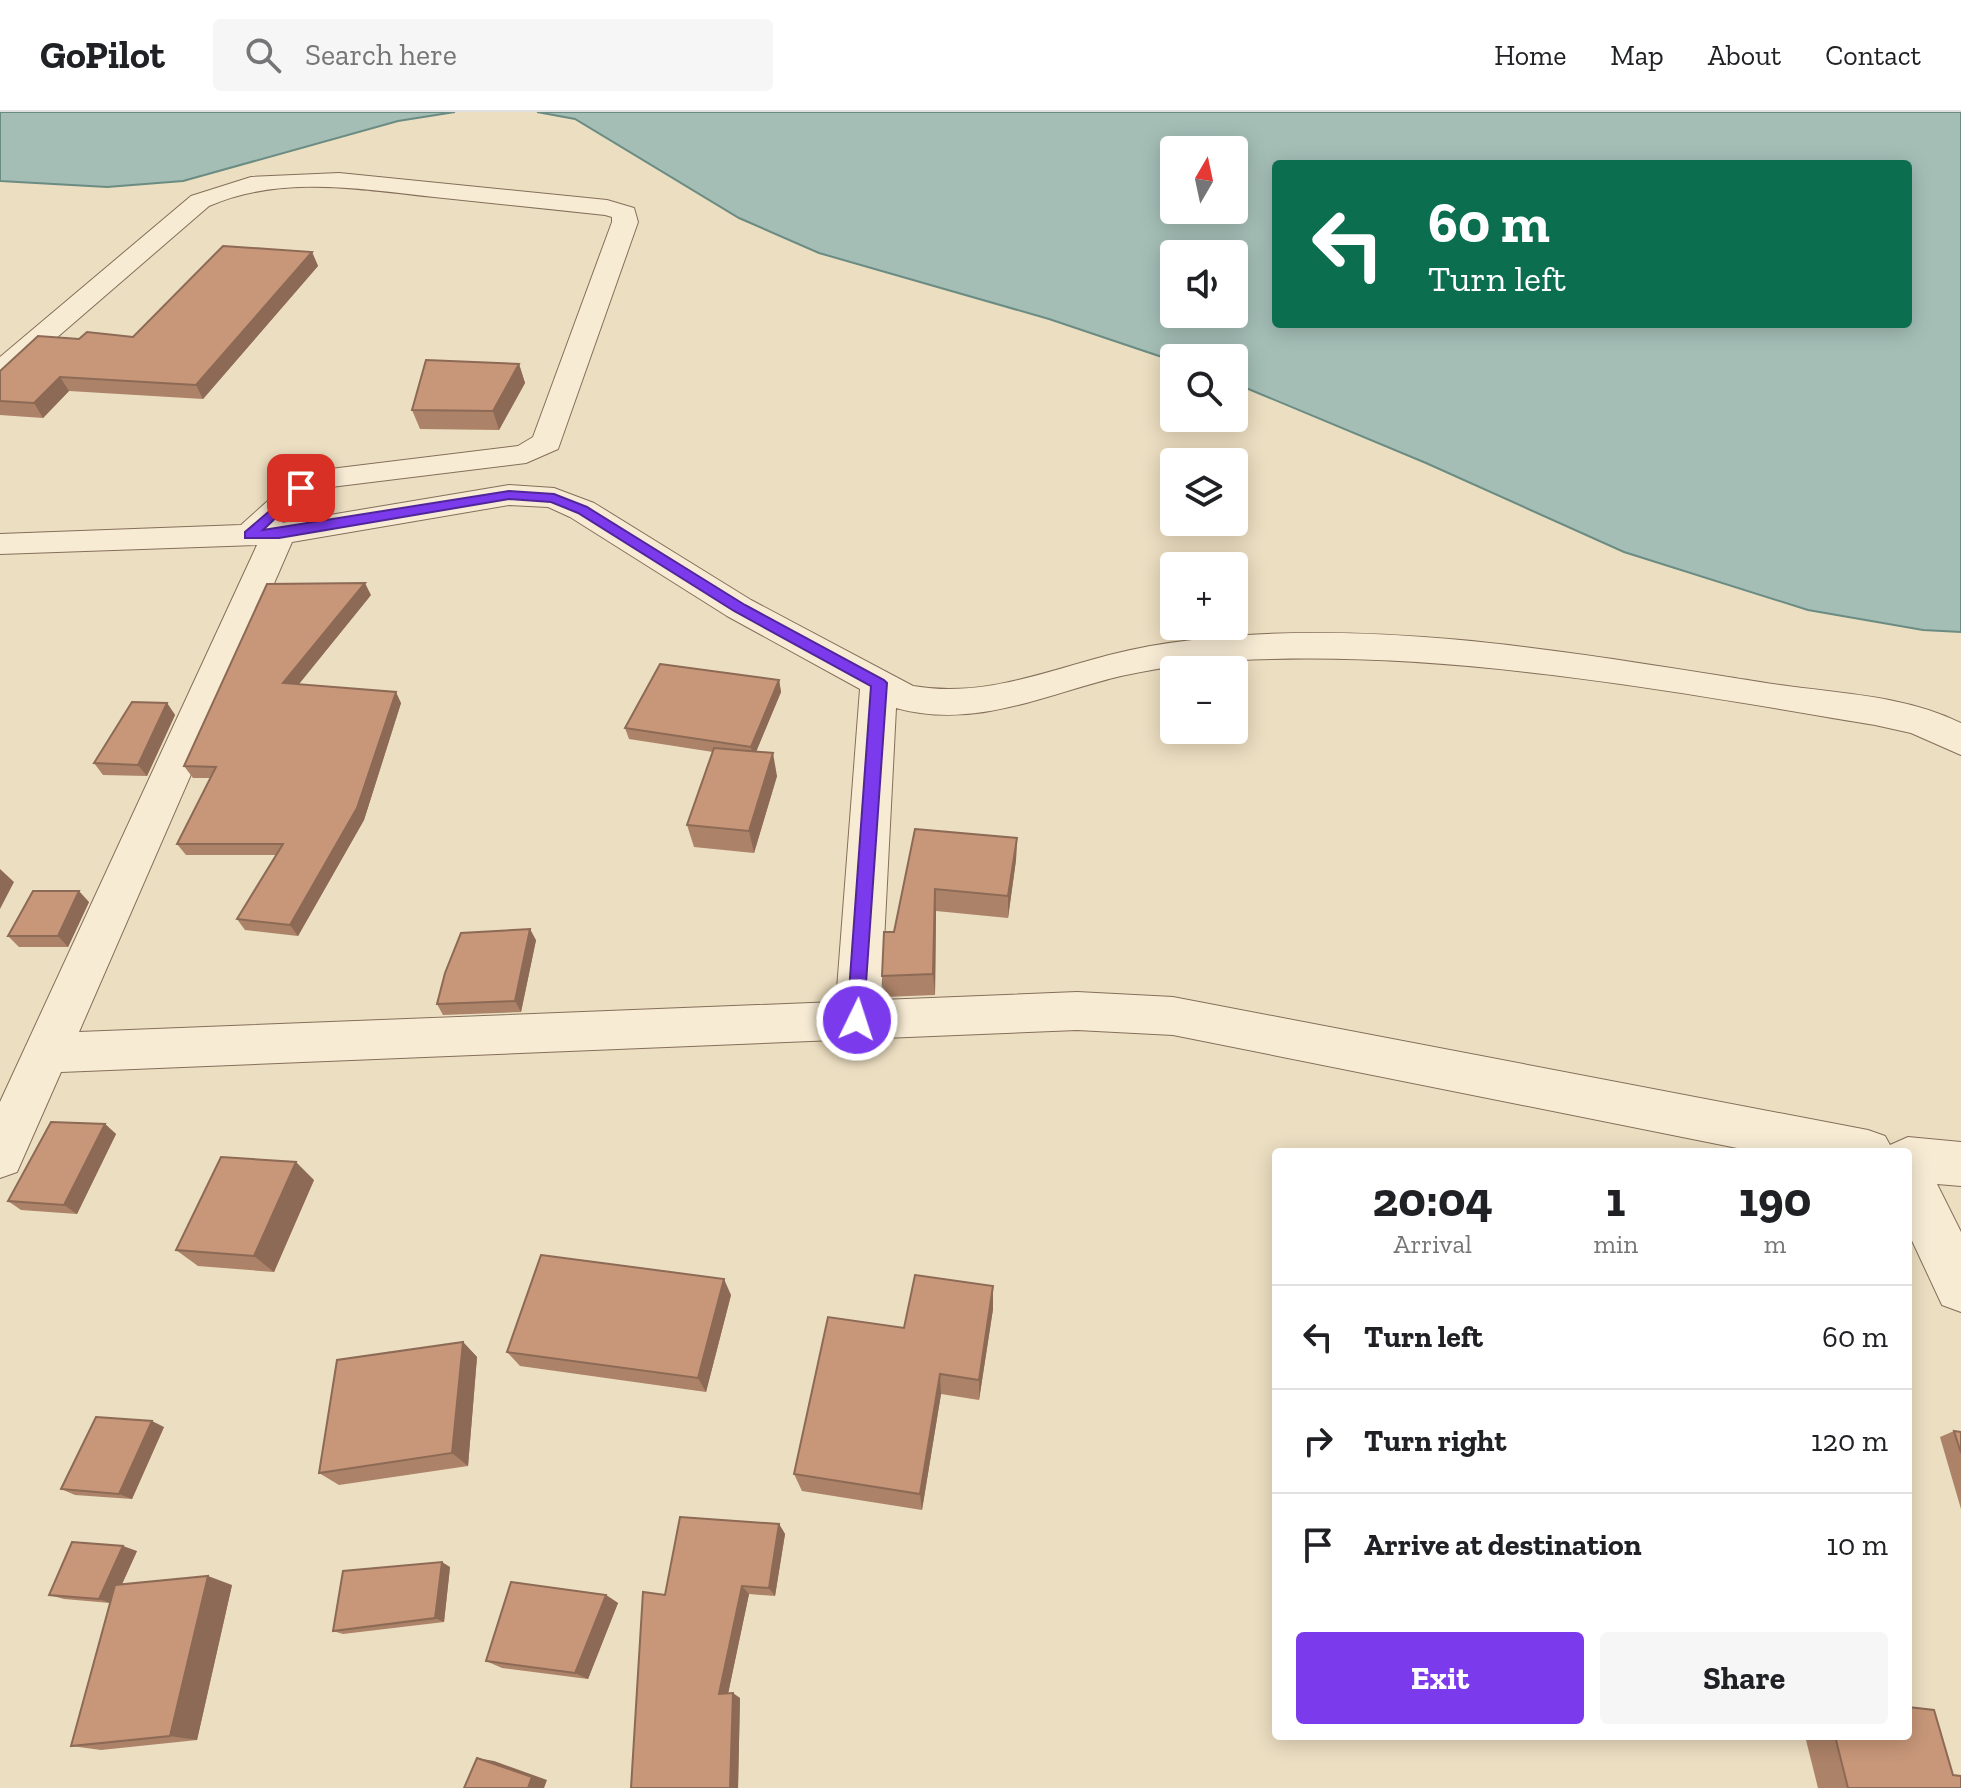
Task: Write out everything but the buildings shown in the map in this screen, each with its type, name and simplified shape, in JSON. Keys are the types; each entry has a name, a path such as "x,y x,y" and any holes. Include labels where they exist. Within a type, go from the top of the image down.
{"street":[{"path":"0,372 200,201 224,189 297,179 339,180 594,206 625,213 625,222 547,442 526,454 325,478 301,488 264,534 0,1156"},
{"path":"0,544 264,534 509,495 554,498 582,510 739,608 904,697 929,704 964,704 1034,689 1114,666 1193,652 1279,646 1364,648 1468,654 1602,669 1894,716 1950,734 1961,741"},
{"path":"857,1020 879,683"},
{"path":"45,1053 1077,1011 1173,1016 1848,1148"},
{"path":"1912,1159 1961,1164"},
{"path":"1912,1186 1961,1287"}],"water":[{"path":"0,112 455,112 398,121 183,181 107,187 0,181"},
{"path":"537,112 1961,112 1961,632 1923,630 1808,610 1624,552 1426,463 1248,389 1248,344 1160,344 1160,356 1049,319 819,253 739,218 575,119"}],"route":[{"path":"301,488 282,502 250,535 279,534 509,495 554,498 582,510 739,608 879,683 857,1020"}]}
